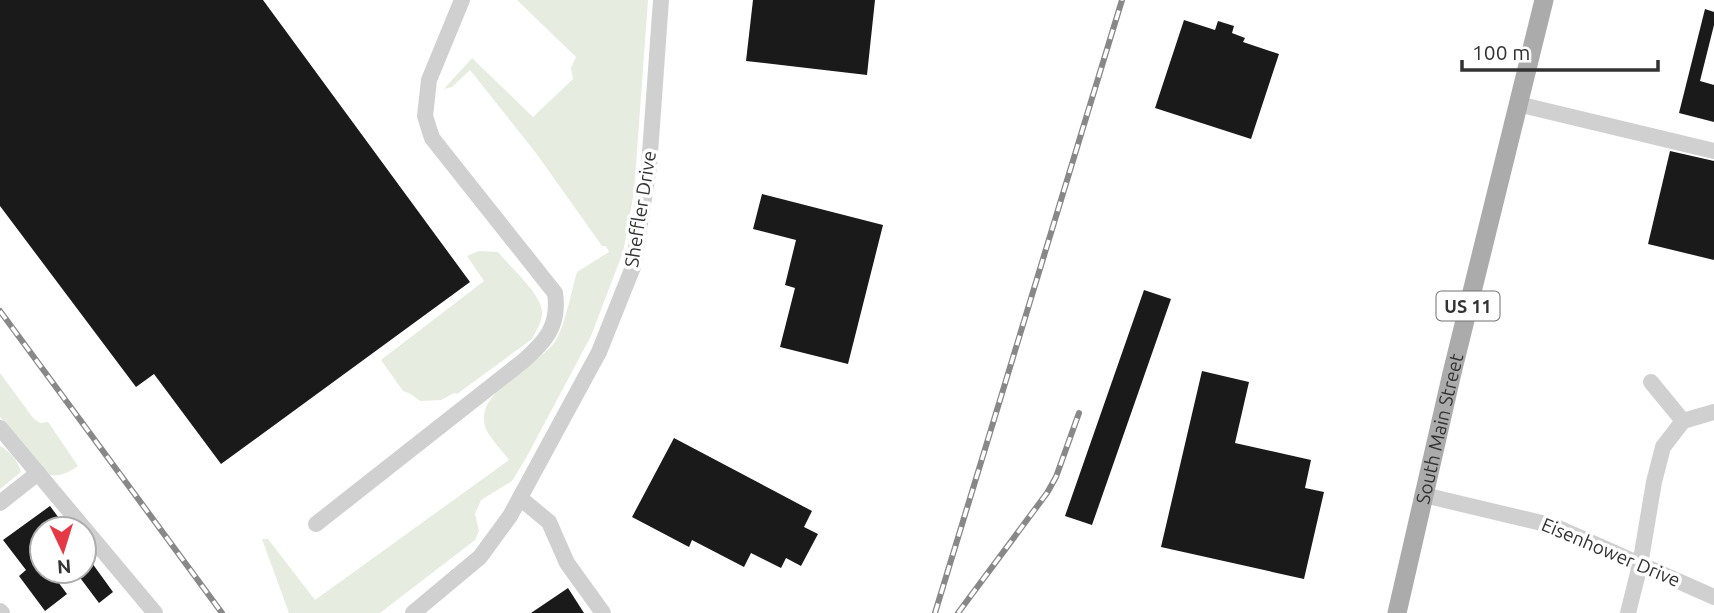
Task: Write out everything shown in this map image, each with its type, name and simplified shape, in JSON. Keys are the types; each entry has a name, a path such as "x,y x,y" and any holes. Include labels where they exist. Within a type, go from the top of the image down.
{"main road":[{"name":"South Main Street","path":"1397,613 1423,495 1544,0"}],"street":[{"path":"316,524 522,362 543,344 551,330 557,306 555,293 432,138 425,116 429,80 462,0"},
{"name":"Sheffler Drive","path":"413,613 481,557 510,516 599,352 633,267 649,167 661,0"},
{"path":"1518,104 1714,151"},
{"path":"1651,382 1683,422"},
{"path":"1628,613 1663,447 1683,422 1714,412"},
{"path":"1,432 155,613"},
{"path":"0,503 37,473"},
{"name":"Eisenhower Drive","path":"1423,495 1545,523 1714,597"},
{"path":"520,498 549,522 567,563 603,613"}],"shaded area":[{"path":"517,0 648,0 634,192 623,252 591,336 526,458 512,481 481,500 475,514 479,531 475,540 380,613 289,613 262,539 268,539 315,600 509,460 486,429 484,415 488,403 509,380 548,350 559,333 577,272 609,252 470,70 452,87 444,89 472,58 533,117 573,79 571,68 576,57"},
{"path":"479,251 498,252 525,281 541,306 540,323 532,339 457,394 441,400 420,401 403,391 381,360 484,281 467,256"},
{"path":"0,373 33,418 40,423 48,422 78,466 63,474 46,474 0,417"},
{"path":"0,446 13,457 21,472 0,489"}],"building":[{"path":"0,0 263,0 470,282 221,464 154,374 136,387 0,206"},
{"path":"753,0 875,0 867,75 746,61"},
{"path":"1705,9 1714,12 1714,25 1700,81 1714,85 1714,122 1679,113"},
{"path":"1184,20 1215,30 1218,21 1234,26 1232,33 1245,38 1243,42 1279,54 1251,139 1155,108"},
{"path":"1670,151 1714,161 1714,260 1648,244"},
{"path":"762,194 883,225 848,364 780,347 795,288 785,285 796,240 753,229"},
{"path":"1144,290 1171,299 1092,525 1065,516"},
{"path":"1202,371 1249,382 1235,443 1311,460 1305,488 1324,492 1304,579 1161,547"},
{"path":"674,438 812,511 804,527 818,534 801,566 786,558 781,568 751,553 744,567 692,540 689,547 632,517"},
{"path":"50,506 57,515 38,515"},
{"path":"28,522 28,585 60,585 67,594 45,611 19,576 26,570 3,540"},
{"path":"98,571 113,592 99,603 86,585 98,585"},
{"path":"568,588 584,613 531,613"}],"railway":[{"path":"935,613 1122,0"},
{"path":"0,311 222,613"},
{"path":"958,613 1047,493 1056,477 1079,413"}]}
